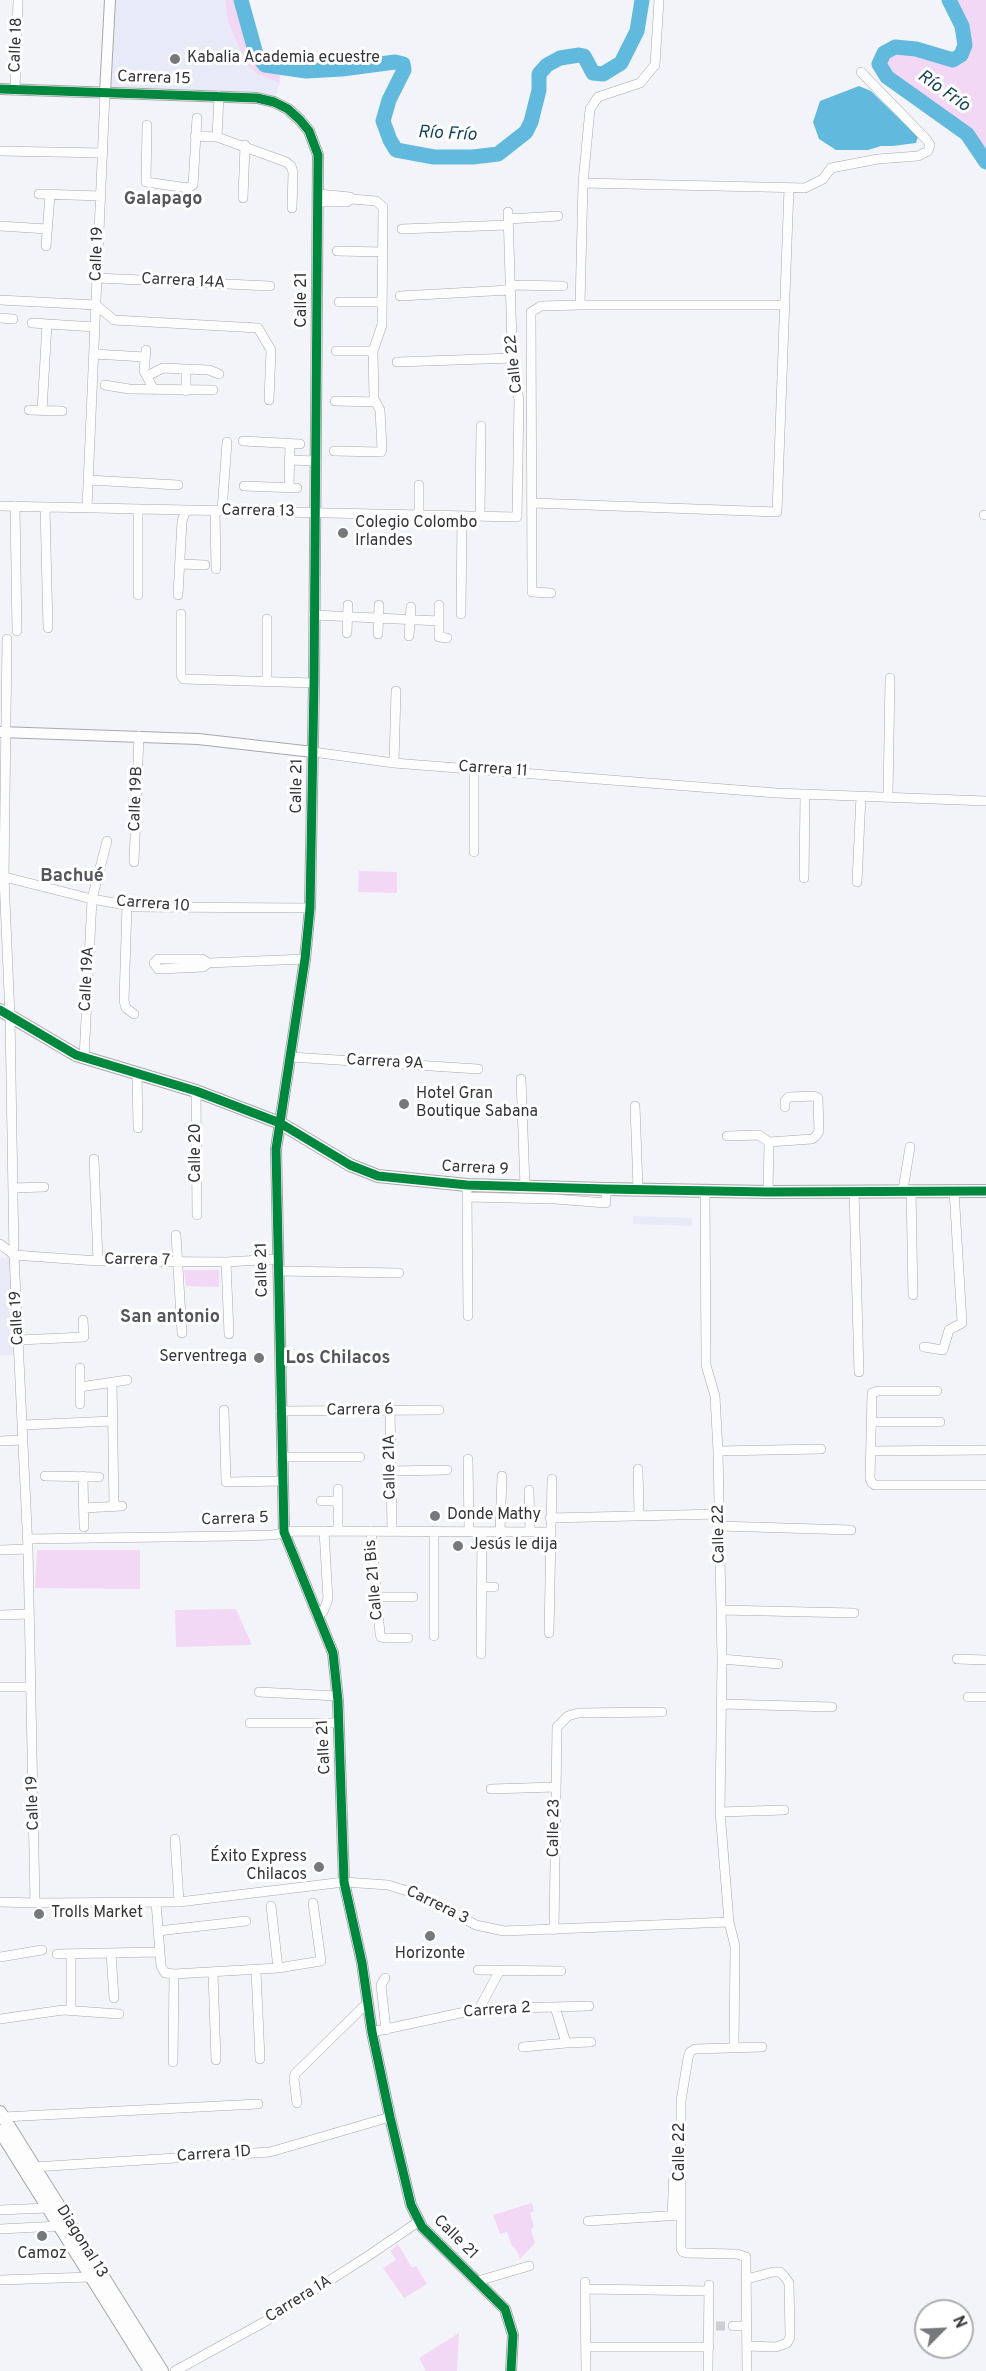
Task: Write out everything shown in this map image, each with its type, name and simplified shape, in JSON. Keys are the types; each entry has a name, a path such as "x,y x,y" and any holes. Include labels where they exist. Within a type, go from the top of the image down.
{"main road":[{"name":"Carrera 9","path":"5,1013 84,1058 196,1091 280,1123 350,1166 378,1176 467,1191 525,1186 768,1192 986,1191"},
{"name":"Diagonal 13","path":"2,2115 162,2371"},
{"name":"Diagonal 13","path":"0,2131 150,2371"}],"street":[{"name":"Calle 18","path":"15,90 18,0"},
{"name":"Calle 19","path":"87,508 110,0"},
{"path":"580,305 583,183 590,109 598,97 640,83 655,65 659,0"},
{"path":"583,183 806,188 823,179 831,168 878,159 918,156 928,151 930,145 926,139 861,72"},
{"name":"Carrera 15","path":"0,89 257,98 274,102 288,109 300,120"},
{"path":"217,137 219,96"},
{"path":"147,125 145,180 148,184 191,188 196,118"},
{"name":"Calle 21","path":"300,120 309,131 318,155 314,683 310,908 305,959 276,1149 284,1532 333,1653 339,1723 344,1882 362,1963 372,2032 411,2205 418,2222 496,2299 508,2315 513,2334 511,2371"},
{"path":"195,136 217,137 245,145 286,162 291,166 292,208"},
{"path":"243,198 245,145"},
{"path":"0,151 103,153"},
{"path":"533,503 777,512 789,188"},
{"path":"39,194 101,196"},
{"path":"46,246 50,195"},
{"path":"318,198 349,196 351,199 381,203 383,207 382,325 373,351 376,402 380,410 381,452 334,451"},
{"path":"402,229 558,216"},
{"name":"Calle 22","path":"508,219 513,376 519,399 517,517"},
{"path":"0,226 47,229"},
{"path":"337,251 383,252"},
{"name":"Carrera 14A","path":"97,278 270,286"},
{"path":"400,296 563,286"},
{"path":"0,300 96,305 114,320 258,328 271,350 269,400"},
{"path":"339,302 382,302"},
{"path":"551,593 532,592 531,312 541,306 783,305"},
{"path":"0,318 13,319"},
{"path":"32,323 95,327"},
{"path":"42,411 47,324"},
{"path":"336,351 373,351"},
{"path":"94,354 146,354 144,371 154,390"},
{"path":"397,362 513,358"},
{"path":"147,376 163,368 209,370 219,374"},
{"path":"186,369 186,391"},
{"path":"105,385 129,390 213,390"},
{"path":"335,401 376,402"},
{"path":"29,410 62,411"},
{"path":"480,516 481,426"},
{"path":"243,441 295,443 289,460 293,488 244,486"},
{"path":"216,569 218,511 226,442"},
{"path":"289,460 316,461"},
{"path":"88,480 178,485"},
{"path":"419,485 419,514"},
{"name":"Carrera 13","path":"0,506 517,517"},
{"path":"15,506 17,631"},
{"path":"45,507 48,628"},
{"path":"138,509 138,596"},
{"path":"178,595 182,521 186,510"},
{"path":"461,614 462,516"},
{"path":"181,564 206,565"},
{"path":"347,633 348,605"},
{"path":"378,634 379,605"},
{"path":"439,606 439,637 447,638"},
{"path":"409,636 411,607"},
{"path":"181,614 181,675 183,679 314,683"},
{"path":"314,615 439,621"},
{"path":"267,619 267,682"},
{"name":"Calle 19","path":"7,639 3,732 2,877 5,1013 28,1544 35,1904"},
{"path":"888,797 890,678"},
{"path":"394,763 396,691"},
{"name":"Carrera 11","path":"3,732 208,740 394,763 805,794 986,801"},
{"name":"Calle 19B","path":"134,862 139,736"},
{"path":"474,768 474,852"},
{"path":"804,878 805,794"},
{"path":"857,882 861,796"},
{"name":"Calle 19A","path":"84,1058 92,899 107,841"},
{"name":"Carrera 10","path":"2,877 127,905 188,908 310,908"},
{"path":"127,905 124,1001 126,1008 134,1014"},
{"path":"208,963 202,958 158,959 154,963 158,969 203,967 208,963 305,959"},
{"name":"Carrera 9A","path":"291,1057 478,1069"},
{"path":"137,1074 138,1128"},
{"path":"521,1079 525,1186"},
{"name":"Calle 20","path":"196,1091 197,1215"},
{"path":"727,1136 759,1135 769,1142 812,1139 819,1131 818,1098 814,1096 789,1097 785,1101 785,1107"},
{"path":"635,1106 638,1188"},
{"path":"768,1192 769,1142"},
{"path":"910,1147 907,1190 913,1295"},
{"path":"94,1159 98,1261"},
{"path":"13,1188 44,1187"},
{"path":"468,1316 467,1191 606,1203 606,1189"},
{"path":"924,1347 943,1350 949,1330 962,1323 954,1190"},
{"name":"Calle 22","path":"705,1191 706,1365 715,1396 718,1451 722,1659 720,1812"},
{"path":"854,1191 859,1372"},
{"path":"176,1234 182,1333"},
{"path":"0,1244 14,1255"},
{"name":"Carrera 7","path":"14,1255 98,1261 226,1262 278,1259"},
{"path":"226,1262 229,1334"},
{"path":"279,1271 399,1273"},
{"path":"19,1340 84,1337 83,1320"},
{"path":"80,1368 80,1404"},
{"path":"80,1387 127,1380"},
{"path":"84,1508 118,1507 112,1421 112,1383"},
{"path":"937,1391 873,1392 871,1395 870,1479 875,1485 986,1485"},
{"name":"Carrera 6","path":"281,1412 390,1408 438,1410"},
{"name":"Calle 21A","path":"390,1408 392,1530"},
{"path":"224,1410 226,1482 283,1481"},
{"path":"22,1425 112,1421"},
{"path":"871,1422 940,1422"},
{"path":"0,1441 23,1440"},
{"path":"718,1451 821,1449"},
{"path":"871,1451 986,1450"},
{"path":"282,1457 360,1457"},
{"path":"468,1459 469,1530"},
{"path":"638,1469 639,1515"},
{"path":"390,1471 447,1470"},
{"path":"45,1476 99,1477"},
{"path":"83,1476 84,1527"},
{"path":"500,1530 502,1476"},
{"path":"549,1633 552,1479"},
{"path":"338,1489 338,1530"},
{"path":"529,1490 530,1532"},
{"path":"321,1502 338,1501"},
{"path":"550,1518 719,1514"},
{"path":"719,1527 851,1530"},
{"name":"Carrera 5","path":"0,1550 28,1544 273,1535 284,1532 338,1530 550,1532"},
{"path":"318,1614 323,1612 328,1599 324,1531"},
{"name":"Calle 21 Bis","path":"371,1531 381,1637 408,1638"},
{"path":"434,1531 434,1636"},
{"path":"481,1654 482,1532"},
{"path":"482,1587 494,1587"},
{"path":"376,1597 412,1597"},
{"path":"721,1610 854,1613"},
{"path":"0,1615 29,1614"},
{"path":"722,1659 778,1664"},
{"path":"957,1659 986,1660"},
{"path":"0,1687 30,1687"},
{"path":"259,1692 337,1696"},
{"path":"968,1697 986,1697"},
{"path":"722,1704 832,1707"},
{"name":"Calle 23","path":"554,1930 556,1726 568,1716 578,1713 662,1712"},
{"path":"250,1723 339,1723"},
{"path":"491,1789 556,1787"},
{"path":"762,2047 734,2047 735,1946 729,1922 720,1812 784,1810"},
{"path":"175,1839 179,1902"},
{"name":"Carrera 3","path":"0,1902 35,1904 179,1902 344,1882 396,1887 422,1896 476,1925 504,1931 729,1922"},
{"path":"156,1902 161,1966 165,1972 174,1974 256,1970 321,1961 313,1903"},
{"path":"271,1906 278,1968"},
{"path":"158,1931 246,1922"},
{"path":"0,1957 42,1950"},
{"path":"57,1954 159,1952"},
{"path":"111,1953 114,1998"},
{"path":"71,1954 71,2006"},
{"path":"256,1970 260,2059"},
{"path":"478,1970 561,1971"},
{"path":"479,2009 500,1971"},
{"path":"213,1973 216,2060"},
{"path":"173,2062 174,1974"},
{"path":"385,1978 381,1985 386,2030"},
{"path":"297,2103 295,2074 368,2004"},
{"name":"Carrera 2","path":"372,2032 479,2009 588,2006"},
{"path":"555,2007 566,2043"},
{"path":"0,2019 63,2010 119,2014"},
{"path":"523,2047 591,2042"},
{"name":"Calle 22","path":"677,2216 674,2174 681,2174 680,2080 690,2052 695,2049 734,2047"},
{"path":"2,2115 258,2104"},
{"name":"Carrera 1D","path":"34,2167 270,2152 390,2117"},
{"path":"0,2210 48,2208"},
{"path":"588,2221 677,2216 683,2252 745,2256 747,2371"},
{"name":"Carrera 1A","path":"175,2371 266,2321 418,2222"},
{"path":"0,2229 59,2226"},
{"path":"478,2281 529,2266"},
{"path":"747,2279 773,2272 780,2272 784,2276 789,2283 790,2337 787,2343 776,2347 747,2346"},
{"path":"0,2280 91,2277"},
{"path":"586,2371 585,2286 709,2288 712,2326 708,2371"},
{"path":"733,2326 747,2326"},
{"path":"586,2347 709,2347"}],"shaded area":[{"name":"Kabalia Academia ecuestre","path":"110,0 225,0 228,23 248,66 257,74 280,83 274,102 105,93"},
{"path":"225,0 241,0 256,54 265,65 279,68 280,83 257,74 248,66 228,23"},
{"path":"949,0 986,0 986,162 967,134 887,77 879,64 884,53 895,47 916,49 952,60 961,55 965,45 962,27"},
{"path":"359,871 397,872 397,893 358,892"},
{"path":"633,1216 692,1218 692,1226 633,1224"},
{"path":"11,1257 16,1355 0,1355 0,1258"},
{"path":"184,1270 219,1270 219,1287 186,1286"},
{"path":"37,1550 140,1550 140,1589 35,1588"},
{"path":"236,1609 252,1645 176,1647 175,1610"},
{"path":"532,2203 534,2211 530,2213 534,2227 531,2229 535,2243 520,2259 507,2232 500,2234 493,2215"},
{"path":"398,2244 412,2268 416,2266 427,2284 404,2298 383,2268 396,2260 390,2251"},
{"path":"459,2333 457,2371 426,2371 419,2358"}],"water":[{"path":"859,86 871,91 918,137 916,143 881,146 868,150 836,150 819,139 813,122 820,101"}],"waterway":[{"name":"Río Frío","path":"241,0 256,54 265,65 306,71 395,62 403,64 404,70 389,100 383,121 396,150 434,157 473,157 498,154 526,132 531,122 539,90 539,74 547,65 560,58 584,56 593,73 603,74 621,63 637,31 642,0"},
{"name":"Río Frío","path":"949,0 962,26 965,45 961,55 953,60 916,49 895,47 884,53 879,64 887,77 967,134 986,162"}],"tunnel":[{"path":"716,2326 733,2326"}],"cycle path":[{"path":"0,89 257,98 274,102 288,109 300,120 309,131 318,155 310,908 305,959 276,1149 284,1532 333,1653 338,1701 344,1882 362,1963 372,2032 411,2205 422,2227 505,2309 513,2335 511,2371"},
{"path":"0,1010 76,1055 196,1091 280,1123 350,1165 378,1176 467,1185 606,1189 768,1192 986,1191"}],"place":[{"name":"Kabalia Academia ecuestre","path":"175,59"},
{"name":"Colegio Colombo Irlandes","path":"343,533"},
{"name":"Hotel Gran Boutique Sabana","path":"404,1104"},
{"name":"Serventrega","path":"259,1358"},
{"name":"Donde Mathy","path":"435,1516"},
{"name":"Jesús le dija","path":"458,1546"},
{"name":"Éxito Express Chilacos","path":"319,1867"},
{"name":"Trolls Market","path":"39,1914"},
{"name":"Horizonte","path":"430,1936"},
{"name":"Camoz","path":"42,2236"}],"district":[{"name":"Galapago","path":"163,200"},
{"name":"Bachué","path":"72,877"},
{"name":"San antonio","path":"170,1318"},
{"name":"Los Chilacos","path":"338,1359"}]}
